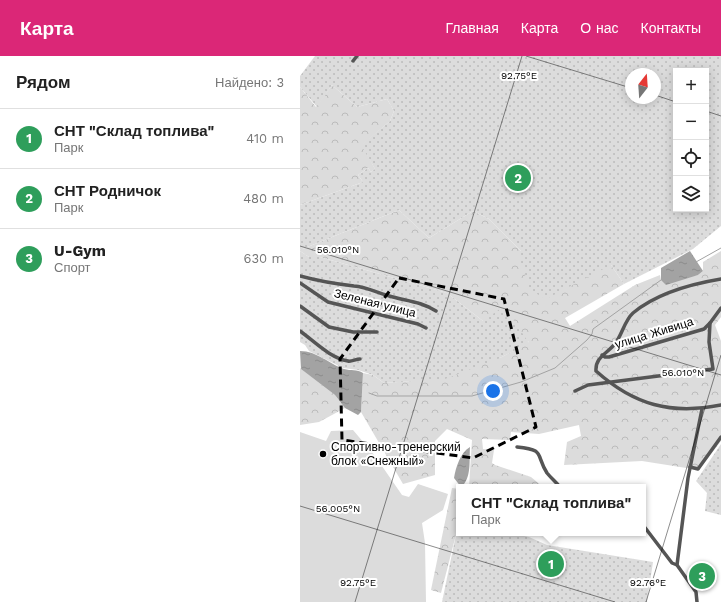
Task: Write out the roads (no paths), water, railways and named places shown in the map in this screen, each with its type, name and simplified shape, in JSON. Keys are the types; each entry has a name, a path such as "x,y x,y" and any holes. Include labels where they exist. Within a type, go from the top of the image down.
{"street":[{"path":"353,61 357,56"},
{"path":"300,276 344,286 355,286 380,294 415,301 426,304 436,311"},
{"path":"721,279 680,288 658,298 632,314 615,344 602,355 596,364 596,371 609,382 641,401 668,407 702,409 721,405"},
{"name":"Зеленая улица","path":"300,283 328,302 418,324 426,328"},
{"path":"300,306 329,327 353,332 377,332"},
{"path":"575,391 588,385 713,369 709,342 710,323 721,308"},
{"name":"улица Живица","path":"602,355 609,357 704,329 710,323"},
{"path":"300,331 320,344 331,355 349,362 360,359"},
{"path":"677,565 682,511 702,409"},
{"path":"690,467 698,468 721,437"},
{"path":"518,447 532,449 538,452 547,473 557,484"},
{"path":"646,529 672,563 677,565 696,592 697,602"}],"water":[{"path":"690,251 703,271 698,275 666,285 661,280 661,268"},
{"path":"300,351 317,355 338,367 363,373 361,412 358,415 345,408 335,395 301,369"},
{"path":"470,447 470,463 467,479 464,484 459,484 454,478 457,465"}],"waterway":[{"path":"696,262 721,248"},
{"path":"369,393 377,396 472,396 521,382 555,368 587,340 592,334 593,329 661,280"}],"place":[{"name":"СНТ Родничок","path":"518,178"},
{"name":"Спортивно-тренерский блок «Снежный»","path":"323,454"},
{"name":"СНТ \"Склад топлива\"","path":"551,564"},
{"name":"U-Gym","path":"702,576"}]}
